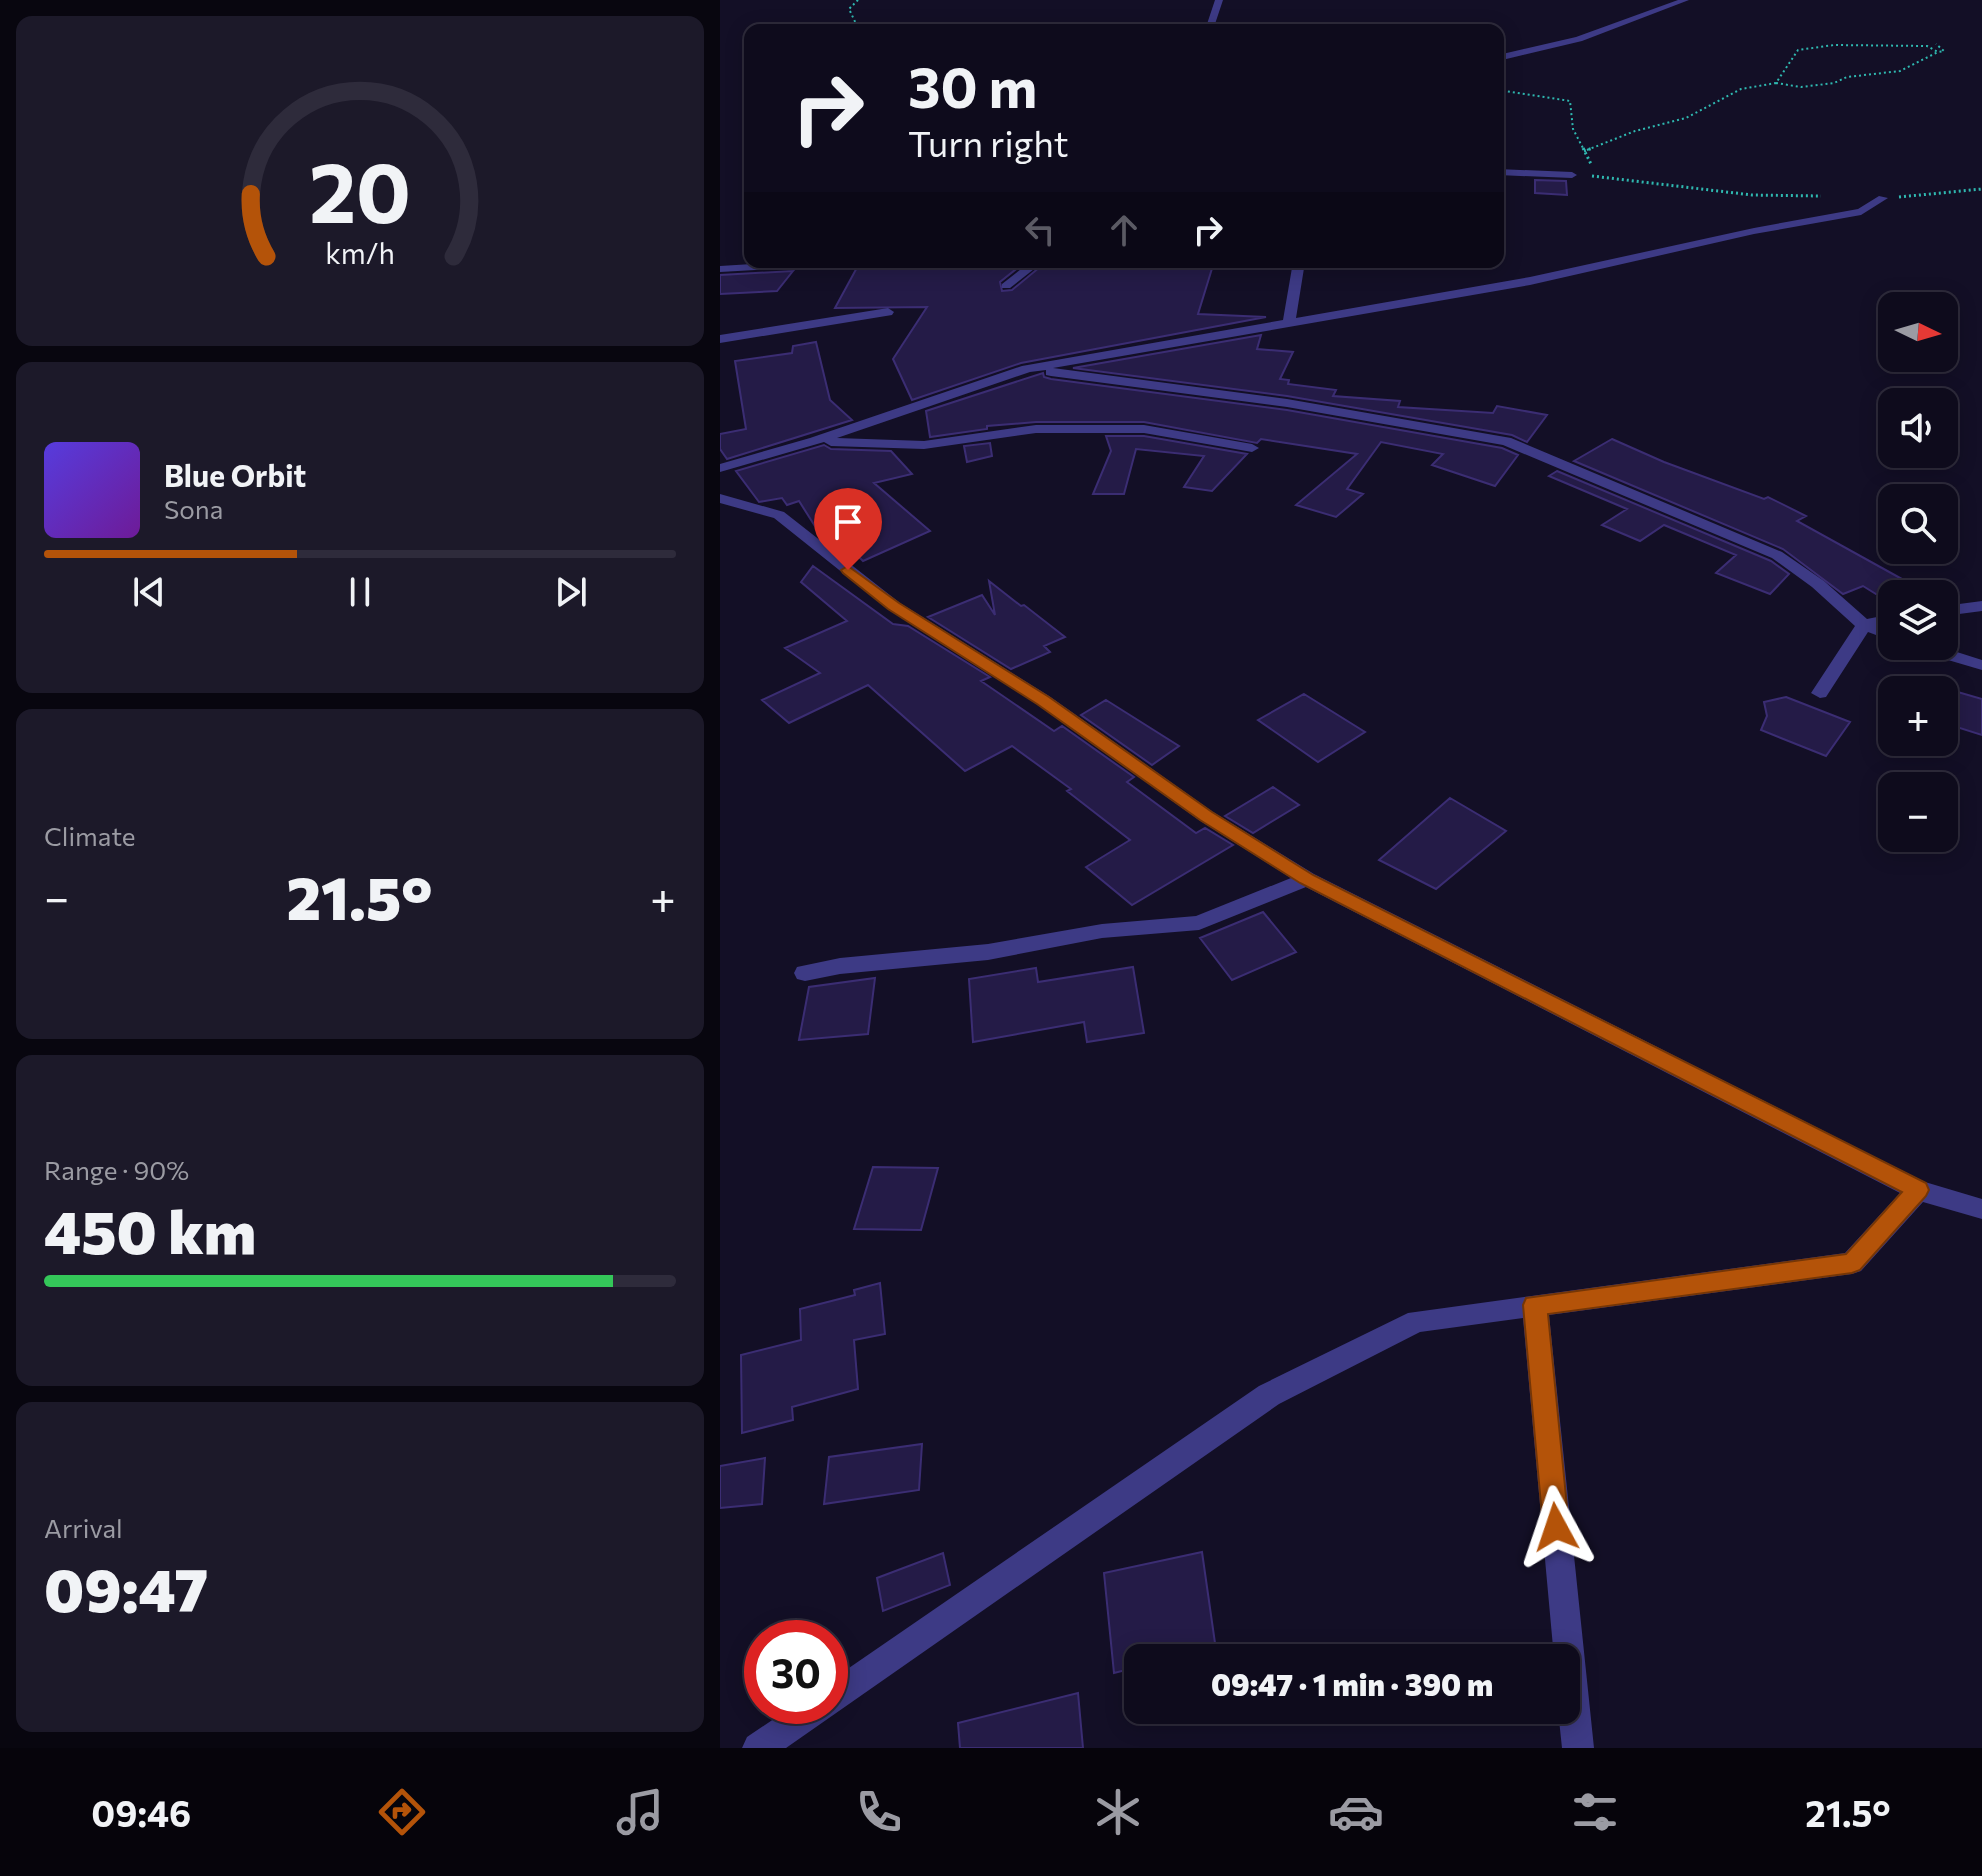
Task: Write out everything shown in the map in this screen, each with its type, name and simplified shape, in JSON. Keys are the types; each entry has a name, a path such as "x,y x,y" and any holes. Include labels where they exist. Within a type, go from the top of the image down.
{"street":[{"path":"1211,24 1219,0"},
{"path":"1504,57 1579,39 1685,0"},
{"path":"1504,172 1572,175"},
{"path":"720,468 815,441 1027,369 1530,281 1754,231 1861,212 1883,198"},
{"path":"720,269 744,268"},
{"path":"1006,286 1029,268"},
{"path":"1289,322 1298,268"},
{"path":"720,339 888,312"},
{"path":"1027,369 1287,403 1506,441 1777,555 1818,584 1864,625 1878,630"},
{"path":"815,441 924,445 1036,429 1144,429 1252,448"},
{"path":"720,499 779,515 894,606 1043,700 1206,816 1307,879 1918,1190 1982,1209"},
{"path":"1958,609 1982,606"},
{"path":"1820,693 1864,625 1878,622"},
{"path":"1958,658 1982,665"},
{"path":"805,973 840,966 988,952 1102,931 1199,923 1307,879"},
{"path":"848,1687 1269,1395 1417,1321 1852,1263 1918,1190"},
{"path":"1535,1305 1578,1748"},
{"path":"758,1748 794,1724"}],"path":[{"path":"856,24 849,9 858,0"},
{"path":"1584,151 1635,131 1686,118 1741,89 1776,83 1801,87 1823,85 1847,77 1900,71 1944,51 1936,44"},
{"path":"1776,83 1798,50 1834,45 1927,46 1938,52"},
{"path":"1504,91 1570,101 1573,129 1591,163"},
{"path":"1572,175 1752,195 1825,196"},
{"path":"1883,198 1982,189"}],"building":[{"path":"1535,180 1566,181 1567,195 1535,193"},
{"path":"857,268 1018,268 1000,282 1002,291 1012,290 1039,268 1212,268 1198,314 1266,317 1021,363 912,400 893,359 927,307 835,308"},
{"path":"793,271 777,291 720,294 720,275"},
{"path":"1261,335 1257,349 1293,352 1280,379 1289,380 1288,384 1336,390 1333,396 1400,401 1398,407 1493,413 1497,406 1547,415 1527,442 1512,435 1287,396 1073,368"},
{"path":"816,342 830,400 852,420 727,459 720,449 720,434 746,429 735,361 792,353 793,346"},
{"path":"1043,373 1044,377 1051,379 1287,410 1502,448 1518,455 1495,486 1432,465 1443,454 1381,442 1347,489 1363,494 1336,517 1296,505 1357,454 1261,439 1257,443 1144,422 1036,422 987,426 987,429 930,437 926,411"},
{"path":"1106,436 1144,436 1247,454 1212,491 1184,487 1204,456 1136,449 1124,494 1093,494 1111,451"},
{"path":"1612,439 1664,462 1764,499 1768,497 1806,516 1797,521 1904,580 1878,580 1878,594 1863,586 1843,594 1783,549 1574,461"},
{"path":"990,443 992,456 967,462 964,446"},
{"path":"824,445 831,449 891,451 912,474 874,483 930,531 863,561 832,531 820,534 799,501 787,505 782,498 759,502 736,471"},
{"path":"1557,471 1771,561 1789,574 1770,594 1716,573 1736,555 1664,525 1640,541 1602,525 1627,509 1549,476"},
{"path":"813,566 893,624 908,626 990,677 981,681 1054,731 1062,726 1134,777 1127,782 1196,833 1205,828 1233,845 1132,905 1086,867 1130,840 1067,791 1071,789 1012,746 965,771 868,685 789,723 762,700 820,673 785,648 847,621 801,582"},
{"path":"989,581 1065,637 1044,646 1050,652 1011,669 928,617 982,595 995,615"},
{"path":"1958,692 1982,699 1982,735 1958,727"},
{"path":"1304,694 1365,732 1318,762 1258,720"},
{"path":"1786,697 1850,722 1826,756 1761,730 1767,716 1764,702"},
{"path":"1106,700 1179,746 1152,765 1081,715"},
{"path":"1273,787 1299,805 1253,833 1225,816"},
{"path":"1450,798 1506,831 1436,889 1379,860"},
{"path":"1263,912 1296,952 1232,980 1200,938"},
{"path":"1133,967 1144,1033 1087,1042 1084,1022 973,1042 969,979 1036,968 1038,982"},
{"path":"875,978 868,1034 799,1040 809,987"},
{"path":"873,1167 938,1168 921,1230 854,1229"},
{"path":"880,1283 885,1334 854,1340 858,1389 792,1407 793,1420 742,1433 741,1355 801,1340 800,1309 855,1295 854,1290"},
{"path":"922,1444 919,1490 824,1504 829,1457"},
{"path":"765,1458 762,1504 720,1508 720,1466"},
{"path":"1202,1552 1215,1644 1124,1644 1124,1670 1114,1673 1104,1573"},
{"path":"943,1553 950,1585 883,1611 877,1578"},
{"path":"1078,1693 1083,1748 960,1748 958,1723"}],"route":[{"path":"848,570 894,606 1043,700 1206,816 1307,879 1918,1190 1852,1263 1535,1305 1556,1527"}]}
